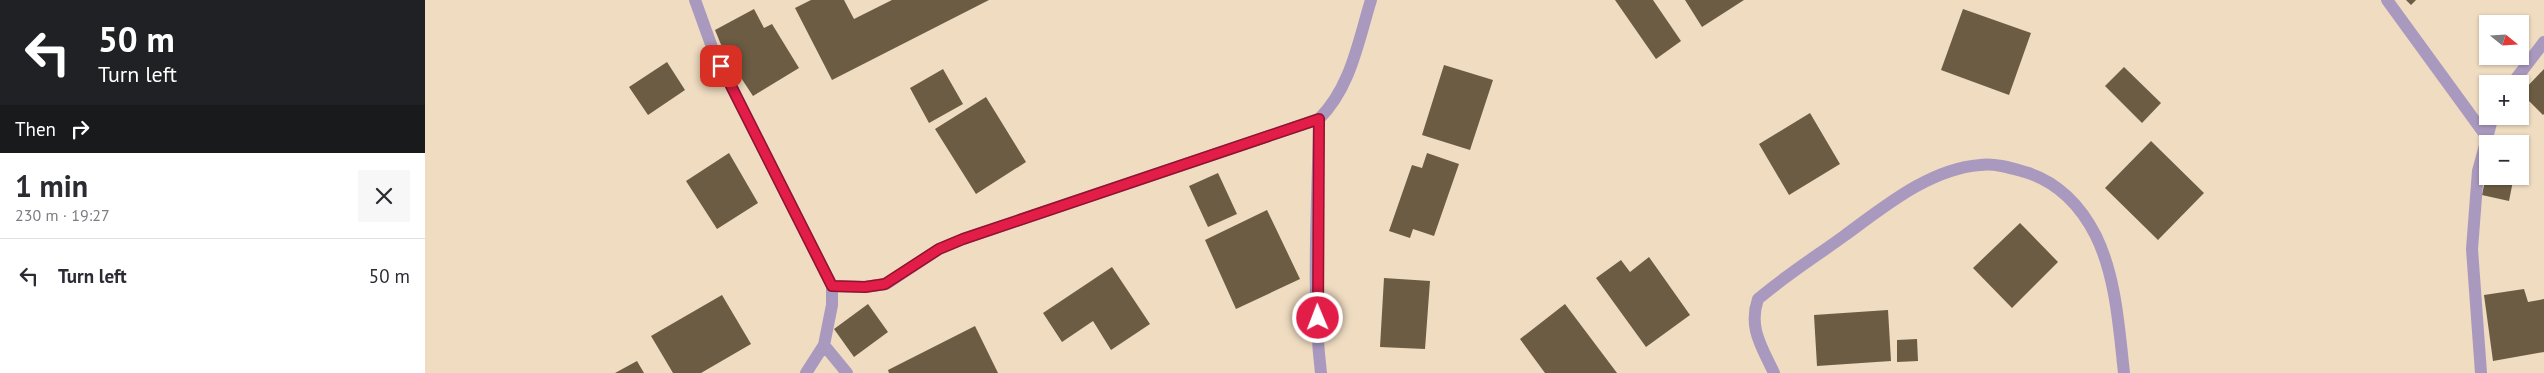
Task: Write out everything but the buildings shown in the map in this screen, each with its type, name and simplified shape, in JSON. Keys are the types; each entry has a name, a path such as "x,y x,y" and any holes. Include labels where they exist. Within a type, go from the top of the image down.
{"street":[{"path":"695,0 713,50 832,286 832,305 824,345 807,373"},
{"path":"832,286 865,287 885,284 939,249 963,239 1319,119 1333,104 1346,82 1371,0"},
{"path":"2387,0 2485,135"},
{"path":"2519,75 2544,42"},
{"path":"1319,119 1317,270 1318,350 1321,373"},
{"path":"1774,373 1754,330 1754,310 1758,298 1903,194 1958,169 1981,164 2009,167 2038,175 2062,191 2078,206 2096,237 2110,278 2124,373"},
{"path":"2479,167 2472,250 2481,373"},
{"path":"824,345 847,373"}],"route":[{"path":"721,66 832,286 865,287 885,284 939,249 963,239 1319,119 1318,318"}]}
